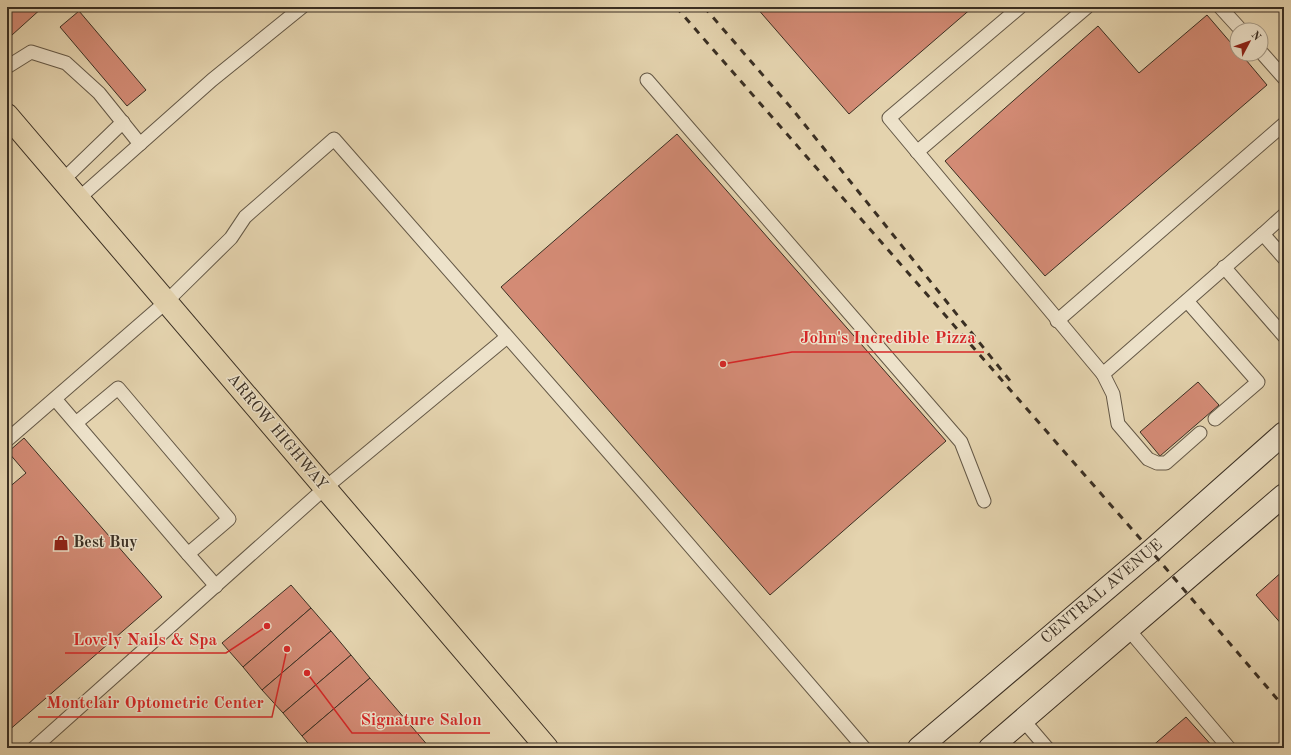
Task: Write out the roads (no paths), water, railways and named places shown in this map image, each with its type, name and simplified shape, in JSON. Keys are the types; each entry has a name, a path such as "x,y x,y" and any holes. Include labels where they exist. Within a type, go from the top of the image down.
{"main road":[{"name":"ARROW HIGHWAY","path":"7,115 547,748"},
{"name":"CENTRAL AVENUE","path":"919,748 1150,551 1284,433"},
{"path":"990,748 1284,495"}],"lane":[{"path":"78,199 212,80 302,7"},
{"path":"1020,7 889,118 1057,321 1103,374 1113,394 1118,424 1148,458 1157,463 1166,463 1200,433"},
{"path":"917,152 1087,7"},
{"path":"1220,7 1234,22"},
{"path":"7,67 31,52 66,63 99,93 140,144"},
{"path":"1269,61 1284,78"},
{"path":"647,80 961,442 984,501"},
{"path":"63,180 123,122"},
{"path":"1057,321 1284,124"},
{"path":"7,440 166,302 231,238 245,217 334,139 864,748"},
{"path":"1103,374 1284,215"},
{"path":"1263,234 1284,258"},
{"path":"1224,267 1284,336"},
{"path":"1187,301 1258,382 1215,419"},
{"path":"34,748 325,488 507,337"},
{"path":"76,423 118,388 229,519 188,554"},
{"path":"55,399 216,586"},
{"path":"1128,629 1229,748"},
{"path":"1023,720 1047,748"}],"railway":[{"path":"676,7 1151,551 1284,707"},
{"path":"704,7 793,110 1011,382"}],"place":[{"name":"John's Incredible Pizza","path":"723,364"},
{"name":"Best Buy","path":"61,543"},
{"name":"Lovely Nails & Spa","path":"267,626"},
{"name":"Montclair Optometric Center","path":"287,649"},
{"name":"Signature Salon","path":"307,673"}]}
